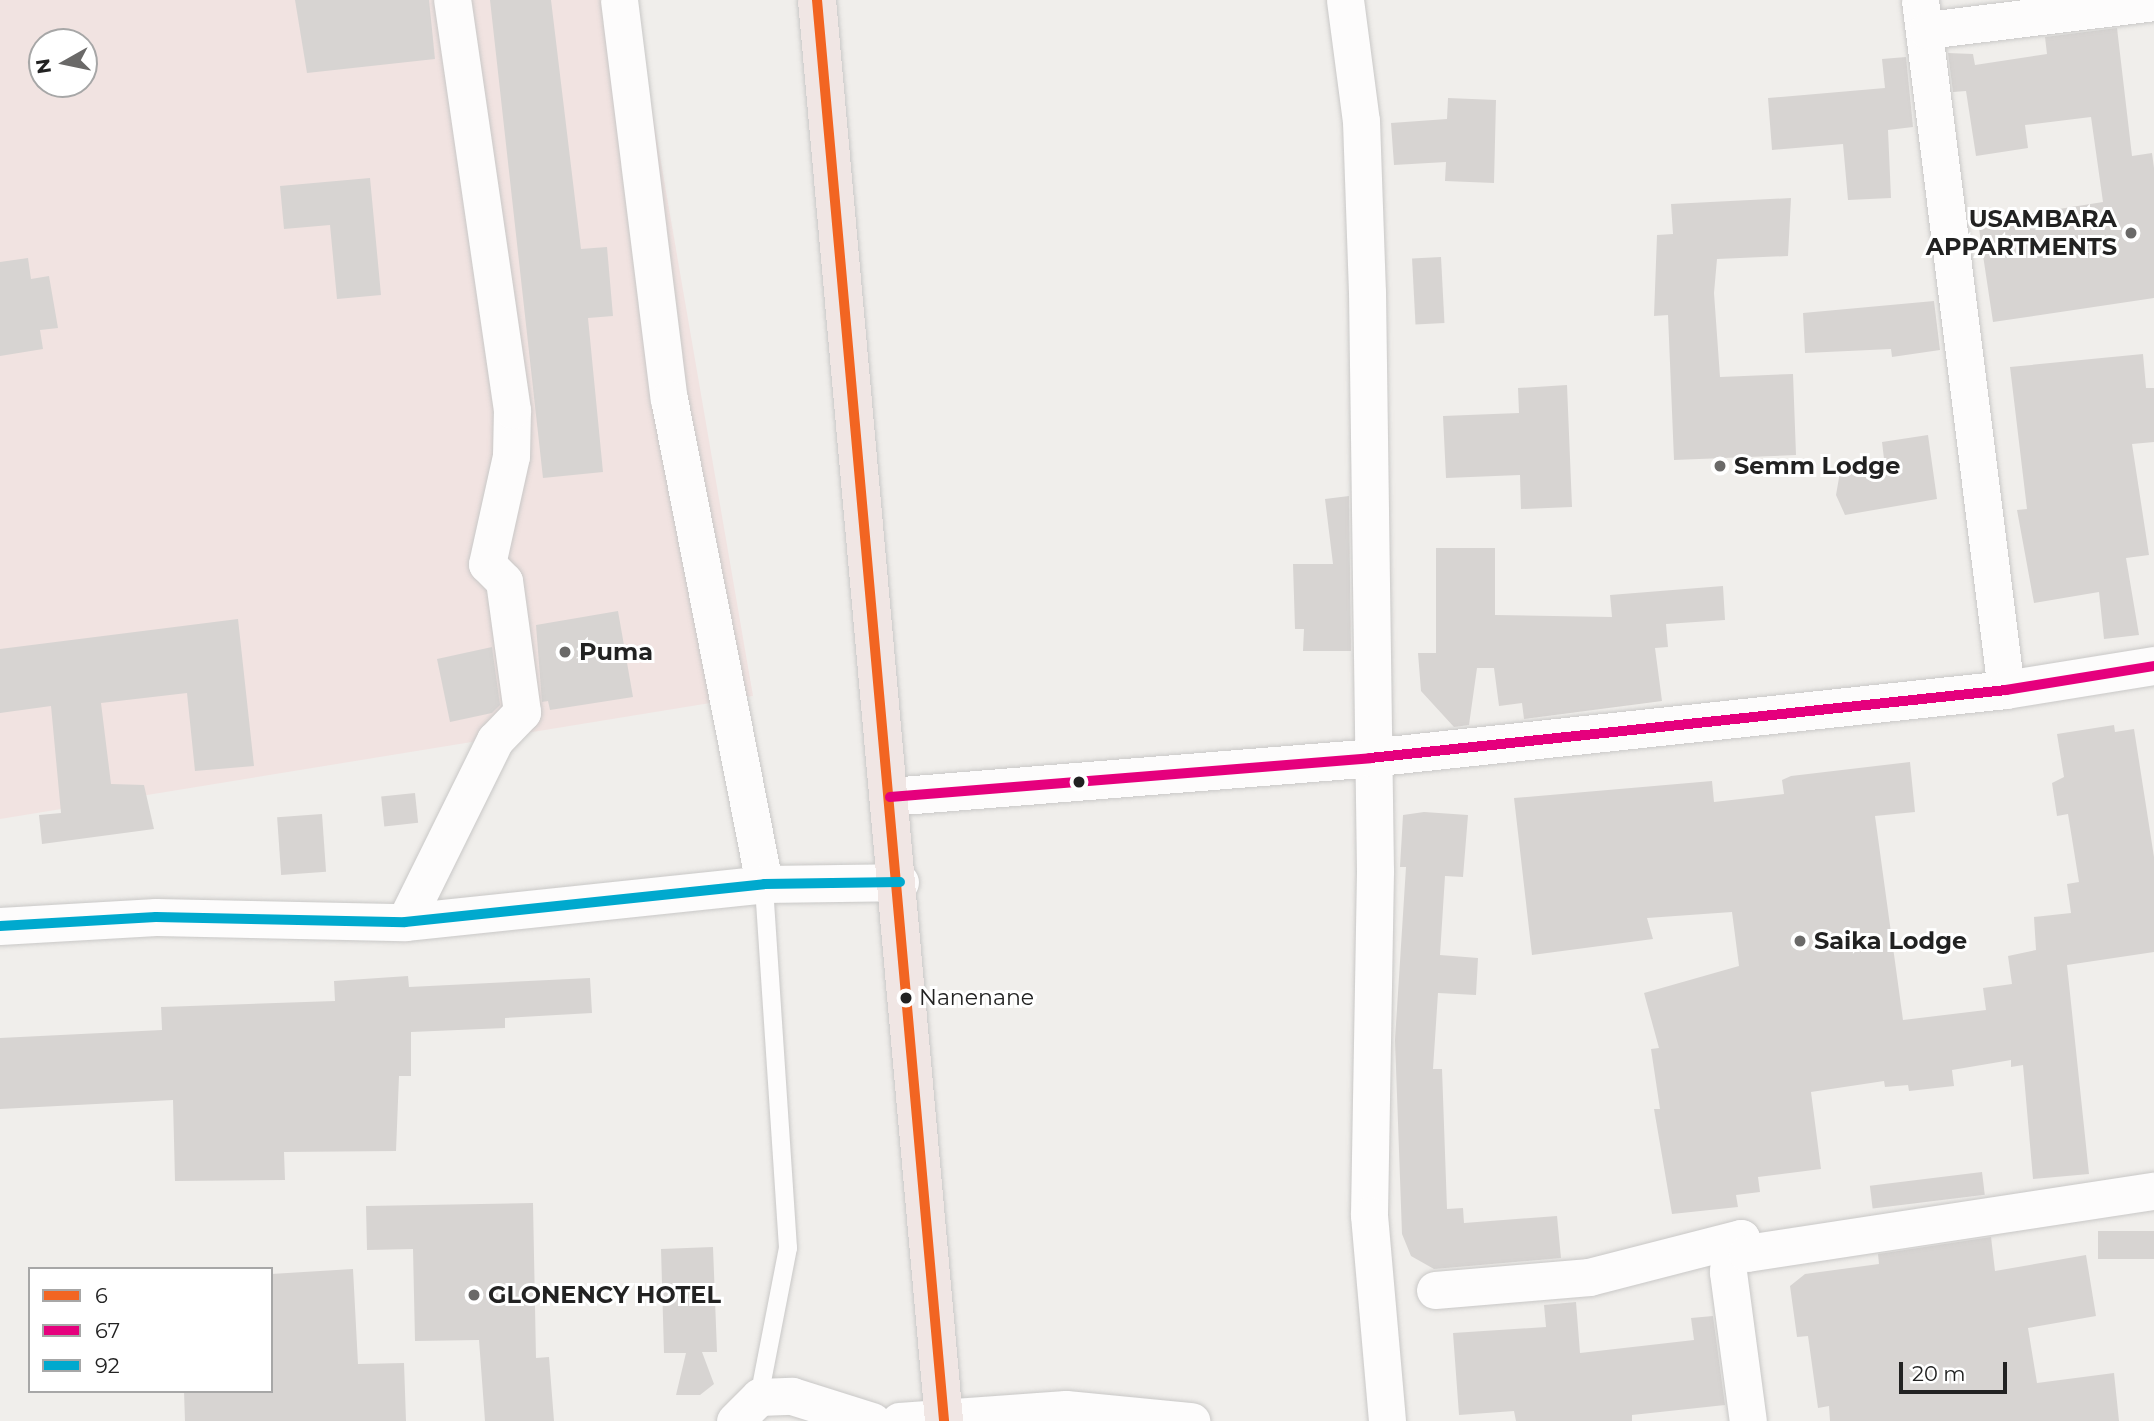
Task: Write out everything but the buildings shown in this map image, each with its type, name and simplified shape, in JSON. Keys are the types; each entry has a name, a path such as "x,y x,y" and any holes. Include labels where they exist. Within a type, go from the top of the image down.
{"highway":[{"path":"817,0 900,882 944,1419"}],"street":[{"path":"404,922 495,740 522,712 505,580 487,565 512,456 512,410 452,0"},
{"path":"618,0 669,399 764,884"},
{"path":"1345,0 1362,134 1370,758 1375,871 1369,1215 1387,1421"},
{"path":"2006,690 1924,15 2154,2"},
{"path":"890,797 1370,758 2006,690 2154,666"},
{"path":"0,926 156,917 404,922 764,884 900,882"},
{"path":"1436,1290 1589,1277 1741,1238 1747,1253 2154,1191"},
{"path":"1731,1242 1728,1272 1748,1421"},
{"path":"747,1409 792,1396 872,1421"},
{"path":"899,1421 1066,1409 1191,1421"}],"lane":[{"path":"747,1409 788,1248 764,884"}],"shaded area":[{"path":"0,0 633,0 753,696 0,819"}],"transit line":[{"name":"6","path":"817,0 944,1421"},
{"name":"67","path":"890,797 1370,758 2006,690 2154,666"},
{"name":"92","path":"0,926 156,917 405,922 764,884 900,882"}],"place":[{"name":"USAMBARA APPARTMENTS","path":"2131,233"},
{"name":"Semm Lodge","path":"1720,466"},
{"name":"Puma","path":"565,652"},
{"name":"Saika Lodge","path":"1800,941"},
{"name":"Nanenane","path":"906,998"},
{"name":"GLONENCY HOTEL","path":"474,1295"}]}
